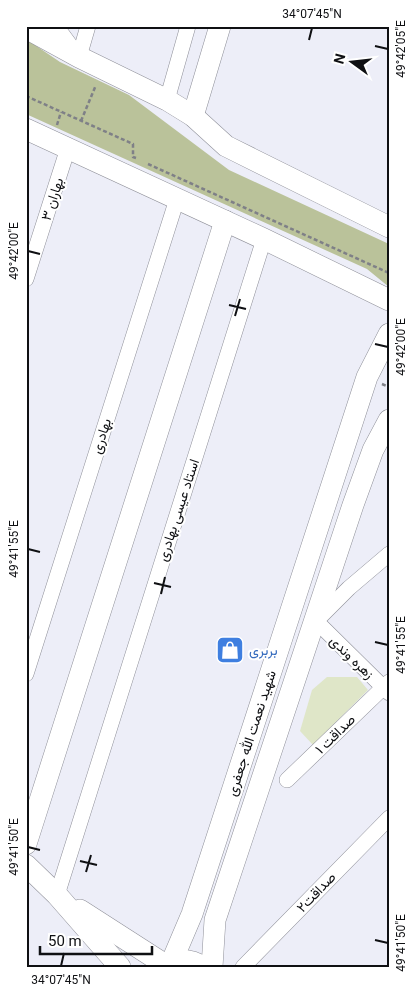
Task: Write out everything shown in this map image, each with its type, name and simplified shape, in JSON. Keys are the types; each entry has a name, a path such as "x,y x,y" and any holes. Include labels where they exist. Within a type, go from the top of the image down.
{"street":[{"path":"56,26 79,57"},
{"path":"79,57 88,26"},
{"path":"167,100 188,26"},
{"path":"193,116 220,26"},
{"path":"26,28 79,57 167,100 193,116 226,146 389,227"},
{"path":"26,129 264,239 389,300"},
{"name":"بهاران ۳","path":"26,279 68,148"},
{"name":"بهادری","path":"26,674 176,199"},
{"path":"26,844 225,221"},
{"name":"استاد عیسی بهادری","path":"56,895 264,239"},
{"name":"شهید نعمت الله جعفری","path":"165,964 192,914 367,377 389,334"},
{"name":"شهید نعمت الله جعفری","path":"212,967 215,920 372,450 389,420"},
{"path":"316,621 349,588 389,554"},
{"name":"زهره وندی","path":"316,621 387,687"},
{"name":"صداقت ۱","path":"287,780 387,687"},
{"name":"صداقت۲","path":"243,967 389,818"},
{"path":"26,865 56,895 112,963"},
{"path":"56,895 165,964 181,960 190,961 203,967"}],"path":[{"path":"81,121 103,69"},
{"path":"26,96 133,144 133,157 389,273"}],"green space":[{"path":"26,39 60,62 129,95 229,170 389,244 389,287 367,269 26,114"},
{"path":"327,677 357,677 368,690 313,745 300,731 312,690"}],"place":[{"name":"بربری","path":"230,650"}]}
